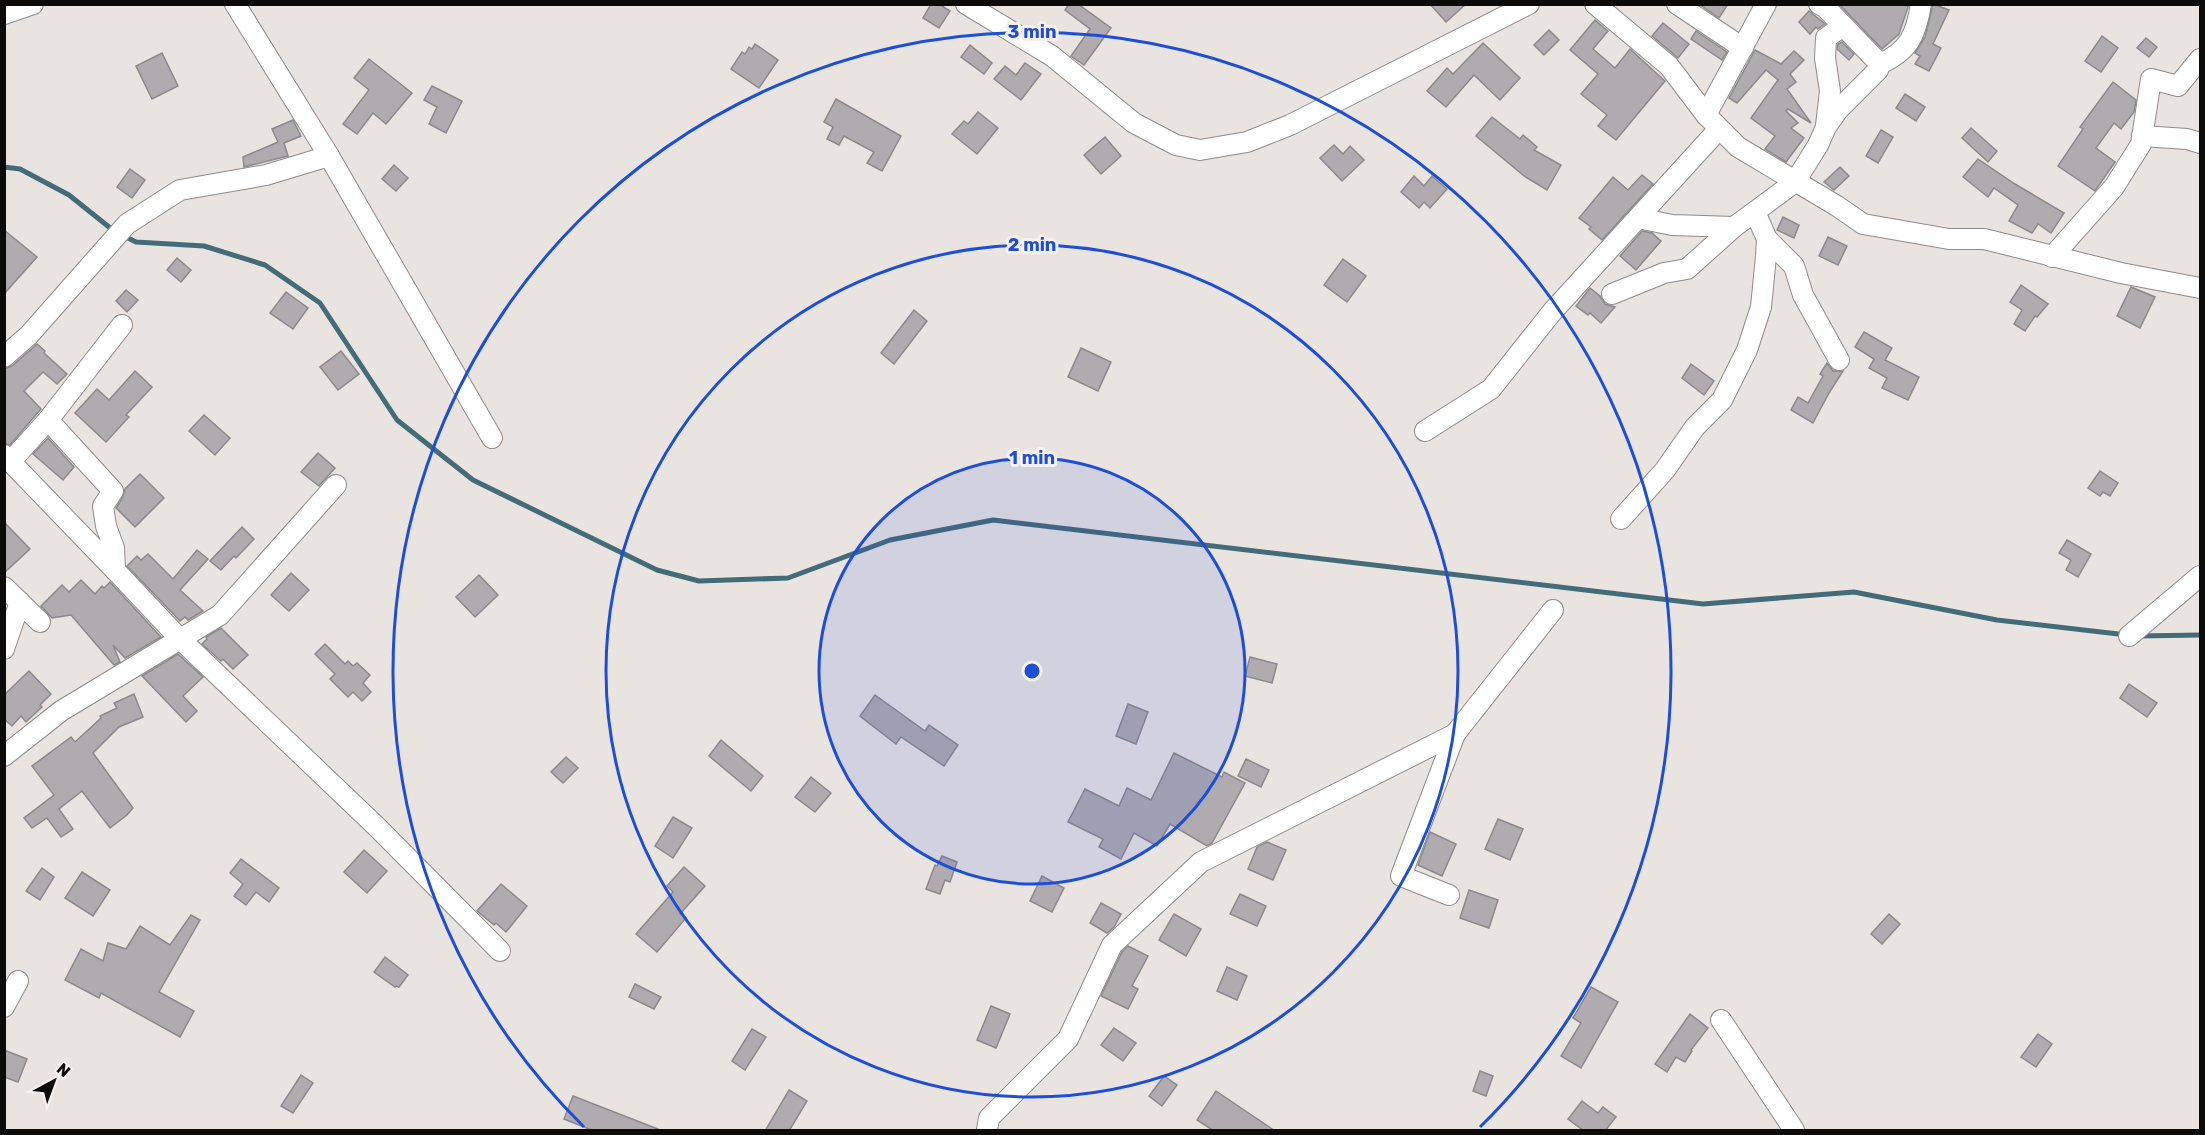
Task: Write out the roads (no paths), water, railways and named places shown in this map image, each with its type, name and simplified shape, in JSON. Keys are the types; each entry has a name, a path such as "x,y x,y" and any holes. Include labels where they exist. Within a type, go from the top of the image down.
{"street":[{"path":"4,14 33,4"},
{"path":"235,4 329,156 492,438"},
{"path":"966,4 1052,56 1134,123 1176,145 1200,150 1247,142 1290,125 1528,4"},
{"path":"1595,4 1669,66 1712,122 1738,147 1863,224 1948,239 1984,239 2052,257 2200,288"},
{"path":"1677,4 1743,48"},
{"path":"1425,431 1491,389 1552,312 1638,218 1712,122 1743,48 1767,4"},
{"path":"1823,6 1844,17 1848,4"},
{"path":"1612,294 1664,273 1687,269 1734,227 1795,182 1838,110 1878,70 1880,64 1895,57 1909,43 1918,26 1921,4"},
{"path":"1823,6 1880,64"},
{"path":"1826,127 1830,91 1825,58 1826,38 1844,26"},
{"path":"2052,257 2114,188 2141,144 2151,79 2178,86 2200,58"},
{"path":"2142,136 2200,143"},
{"path":"4,357 29,335 127,224 180,190 266,175 329,156"},
{"path":"1755,212 1767,238 1794,266 1803,296 1839,360"},
{"path":"1638,218 1672,225 1734,227"},
{"path":"1621,519 1665,470 1695,427 1722,400 1747,350 1761,307 1767,238"},
{"path":"122,325 48,420 8,458 179,638 378,828 500,951"},
{"path":"48,420 113,491 103,506 106,526 114,548 115,570"},
{"path":"4,756 61,711 220,615 336,485"},
{"path":"2129,636 2200,576"},
{"path":"4,587 40,622"},
{"path":"4,649 20,602"},
{"path":"1449,895 1401,876 1455,734 1553,610"},
{"path":"987,1131 990,1118 1068,1039 1112,945 1201,862 1455,734"},
{"path":"4,1007 18,981"},
{"path":"1721,1020 1794,1131"}],"waterway":[{"path":"4,167 20,169 69,195 114,231"},
{"path":"122,235 136,242 204,246 265,265 320,303 397,420 473,480 657,570 699,581 788,578 890,540 993,520 1703,604 1854,592 1997,620 2127,635"},
{"path":"2139,636 2200,635"}]}
